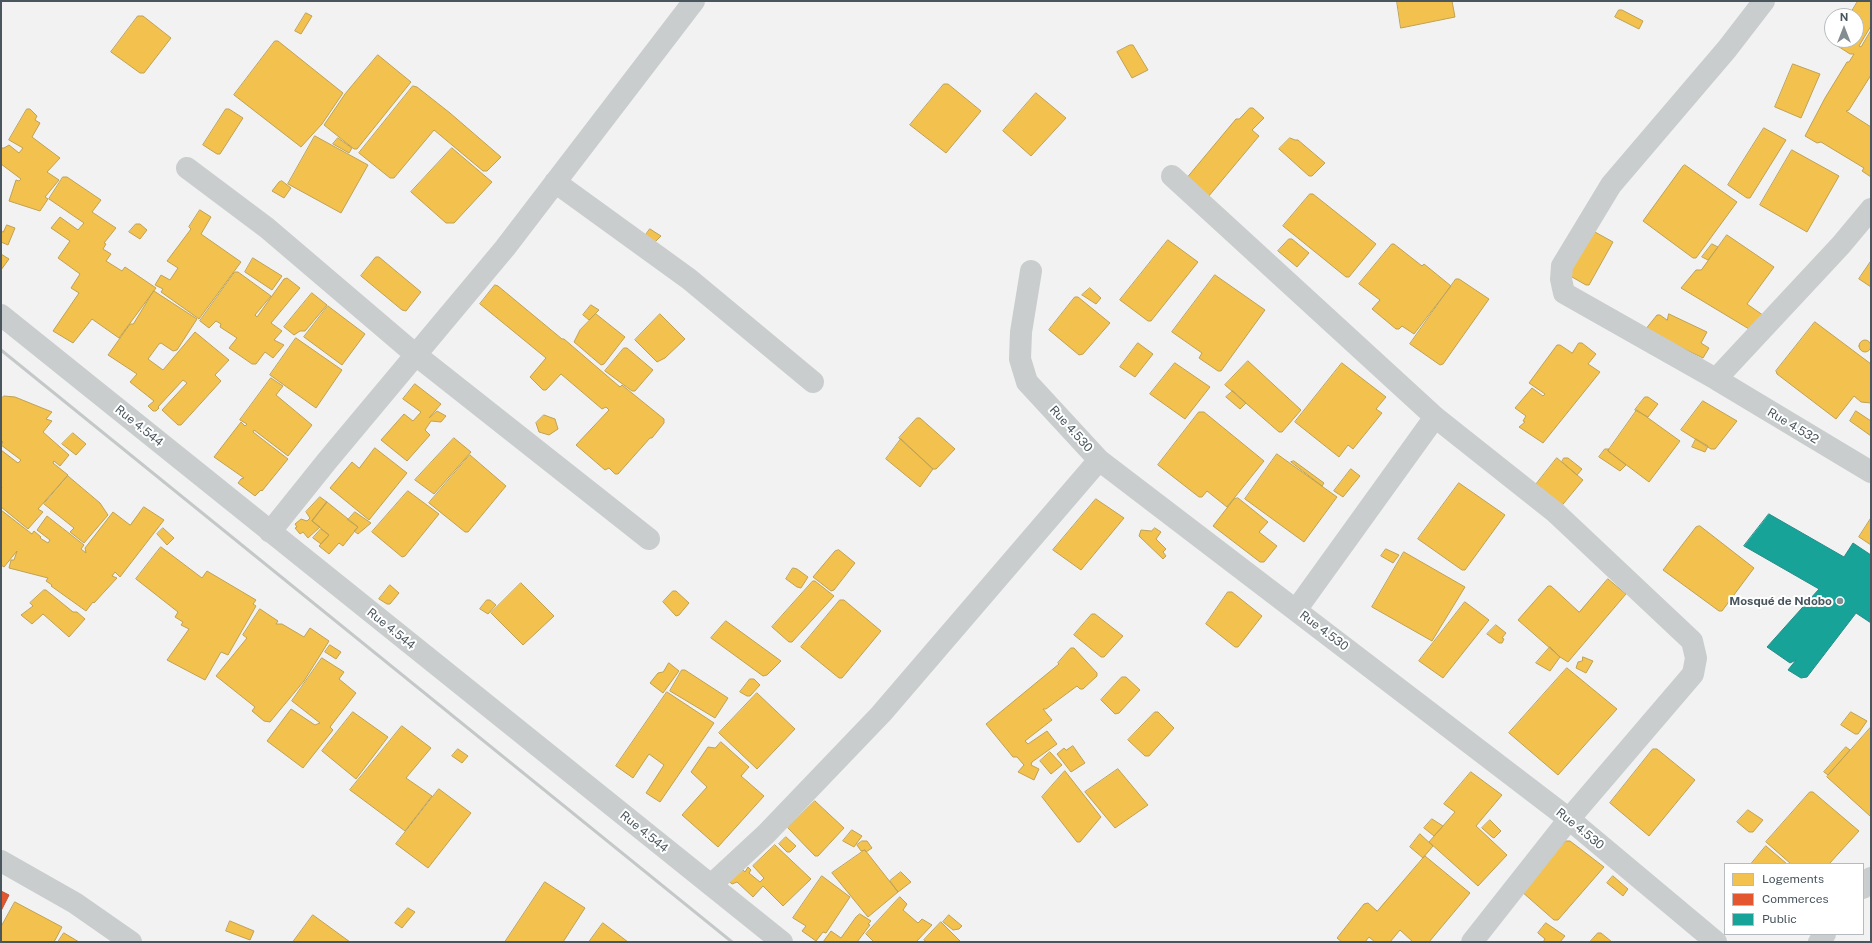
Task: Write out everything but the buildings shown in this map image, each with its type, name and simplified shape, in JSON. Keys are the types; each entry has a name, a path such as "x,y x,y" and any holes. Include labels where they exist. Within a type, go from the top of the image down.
{"street":[{"name":"Rue 4.532","path":"1764,1 1728,49 1611,185 1562,266 1561,279 1564,293 1716,379 1871,472"},
{"path":"270,532 327,461 505,248 691,2"},
{"path":"187,168 267,228 416,355 649,539"},
{"path":"1172,176 1435,417 1556,513 1692,641 1696,658 1694,674 1569,819 1472,942"},
{"path":"555,182 690,279 813,382"},
{"path":"1716,379 1841,245 1871,209"},
{"name":"Rue 4.530","path":"1031,271 1021,332 1020,353 1020,359 1027,382 1099,460 1569,819 1716,942"},
{"name":"Rue 4.544","path":"1,315 782,942"},
{"path":"1296,610 1435,417"},
{"path":"711,885 766,834 882,714 1099,460"},
{"path":"1,861 75,903 131,942"},
{"path":"1864,887 1871,878"}],"railway":[{"path":"1,350 732,942"}],"place":[{"name":"Mosqué de Ndobo","path":"1840,601"}]}
